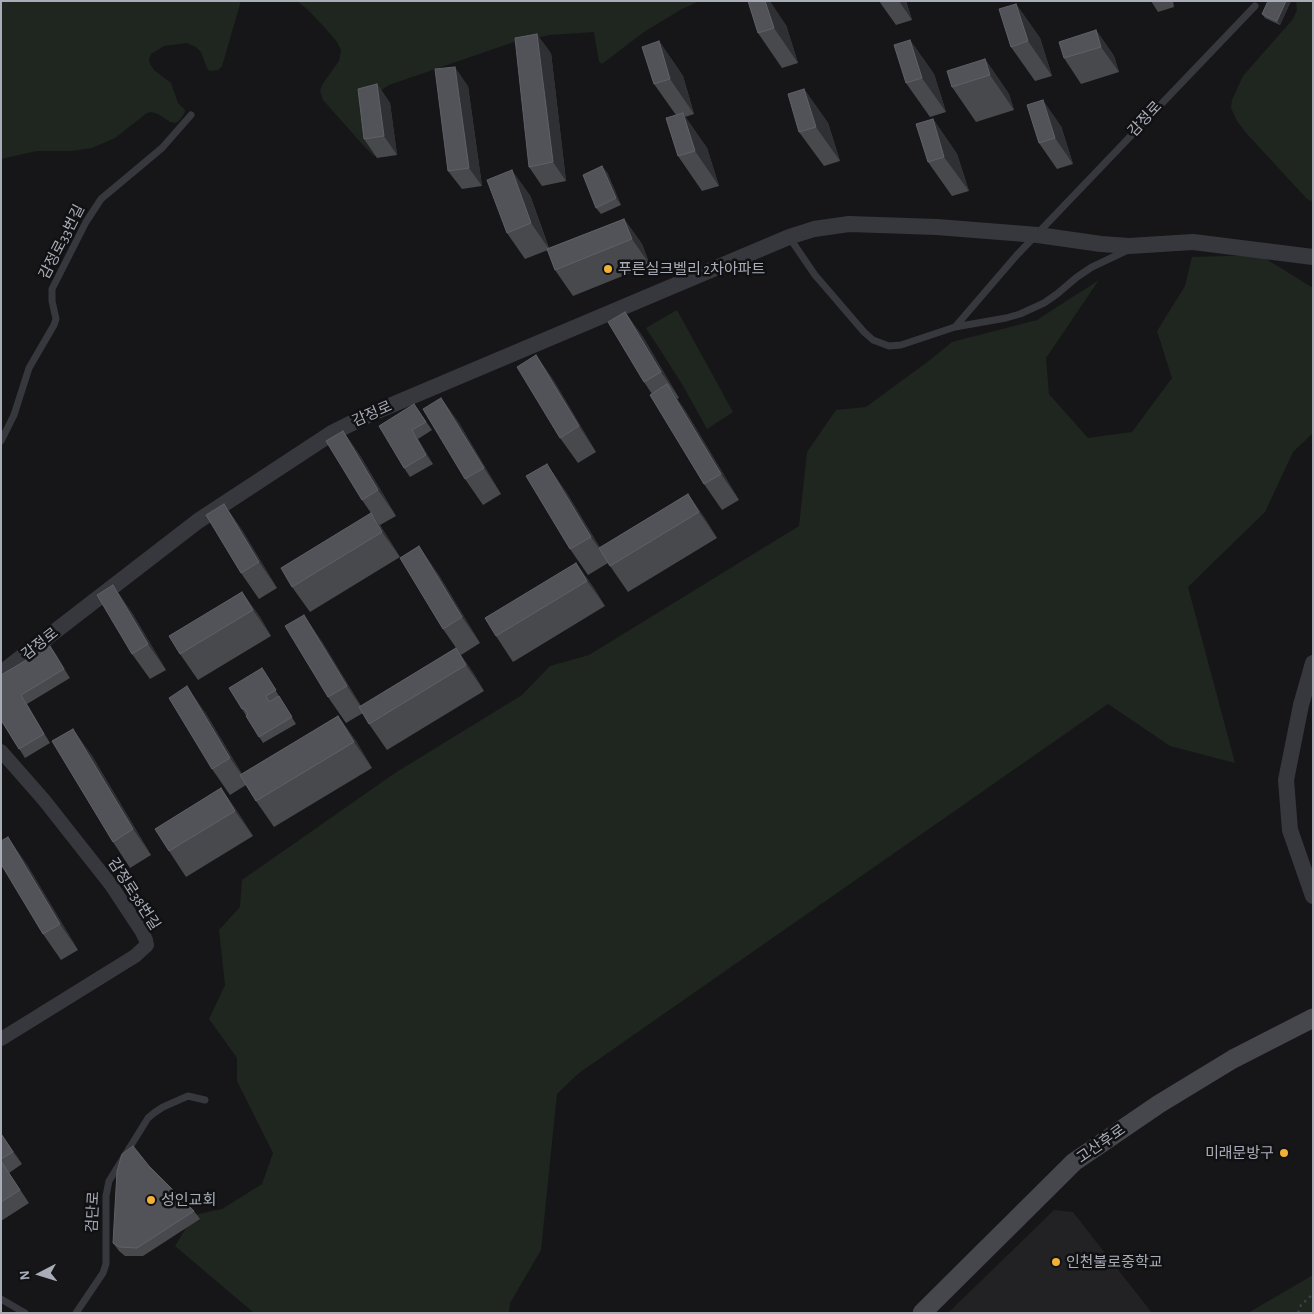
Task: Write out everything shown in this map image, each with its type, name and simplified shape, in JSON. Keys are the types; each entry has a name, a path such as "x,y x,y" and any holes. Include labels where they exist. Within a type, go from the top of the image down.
{"main road":[{"name":"고산후로","path":"922,1313 1074,1162 1159,1104 1233,1059 1313,1018"}],"street":[{"name":"감정로","path":"1,673 198,521 332,433 368,415 789,237 814,229 849,224 937,227 1038,235 1101,244 1148,245 1193,242 1313,257"},
{"path":"1313,663 1301,705 1286,780 1290,830 1313,896"},
{"name":"감정로38번길","path":"1,751 56,815 111,885 142,932 147,945 135,956 1,1039"}],"lane":[{"name":"감정로","path":"955,327 1016,256 1255,6"},
{"name":"감정로33번길","path":"1,441 14,415 29,368 54,325 56,319 52,301 52,289 86,222 101,199 162,148 191,114"},
{"name":"감정로","path":"789,237 815,275 864,332 873,340 889,346 902,345 955,327 1020,314 1057,294 1077,277 1105,260 1125,251 1148,245"},
{"name":"검단로","path":"76,1313 99,1281 106,1264 105,1211 110,1181 148,1118 181,1098 194,1096 205,1100"},
{"path":"1,1299 25,1313"}],"path":[{"path":"1298,1313 1301,1305 1313,1294"}],"shaded area":[{"path":"1,1 241,1 222,66 218,70 209,71 201,52 196,47 187,43 164,46 151,54 150,64 154,70 171,83 178,103 185,110 179,121 175,123 170,122 151,112 147,113 115,138 92,148 71,151 37,151 1,159"},
{"path":"297,1 700,1 682,9 644,32 602,64 599,62 594,32 550,35 511,43 389,85 380,91 377,156 374,156 323,100 320,91 322,85 339,61 341,50 327,30"},
{"path":"1296,1 1313,1 1313,199 1311,201 1307,199 1247,134 1237,121 1231,108 1232,100 1243,76 1293,19 1297,10"},
{"path":"1260,255 1313,288 1313,433 1293,452 1265,512 1188,587 1235,763 1170,746 1108,704 579,1073 557,1094 541,1250 510,1303 509,1313 254,1313 175,1246 194,1215 222,1209 262,1184 273,1153 237,1081 237,1058 209,1019 225,985 219,930 240,907 242,880 395,773 522,695 550,666 589,655 799,526 807,452 836,410 866,407 952,342 1037,320 1099,280 1046,358 1049,394 1088,438 1132,432 1172,378 1157,331 1185,286 1192,257"},
{"path":"677,310 733,412 707,429 682,384 646,328"},
{"name":"인천불로중학교","path":"1054,1210 1073,1212 1152,1313 948,1313"},
{"path":"1313,1275 1313,1313 1248,1313"}],"building":[{"path":"748,1 765,1 774,28 758,33"},
{"path":"1268,1 1286,1 1277,21 1262,14"},
{"path":"1016,4 1028,41 1011,47 999,9"},
{"path":"1096,30 1101,47 1064,58 1059,42"},
{"path":"537,34 553,162 529,167 515,38"},
{"path":"910,40 922,78 906,83 894,45"},
{"path":"659,41 670,79 654,84 642,47"},
{"path":"985,59 990,75 952,87 947,71"},
{"path":"455,67 469,168 448,171 435,69"},
{"path":"377,84 384,136 364,139 358,89"},
{"path":"804,89 816,127 799,132 788,94"},
{"path":"1043,100 1055,138 1039,143 1027,105"},
{"path":"683,113 695,151 678,156 666,118"},
{"path":"933,119 944,157 928,162 916,124"},
{"path":"602,166 616,198 596,208 583,175"},
{"path":"512,170 531,223 507,233 487,180"},
{"path":"624,219 632,239 555,270 547,249"},
{"path":"625,312 661,372 644,382 608,322"},
{"path":"536,355 579,426 560,438 517,367"},
{"path":"667,384 721,474 704,484 650,395"},
{"path":"441,398 484,468 465,479 423,409"},
{"path":"414,404 426,422 412,430 426,455 404,468 379,426"},
{"path":"343,431 378,490 362,500 326,441"},
{"path":"547,464 591,537 570,549 526,476"},
{"path":"688,494 699,512 610,566 599,548"},
{"path":"224,504 259,562 241,573 206,515"},
{"path":"371,513 382,532 292,587 281,568"},
{"path":"419,546 462,617 443,629 400,558"},
{"path":"576,563 587,581 496,636 485,618"},
{"path":"113,585 148,644 132,654 97,595"},
{"path":"242,592 253,610 180,654 169,636"},
{"path":"304,615 347,686 328,697 285,626"},
{"path":"50,646 64,669 21,695 44,734 19,749 1,720 1,675"},
{"path":"456,648 466,665 369,724 359,707"},
{"path":"262,668 276,690 266,696 269,702 279,696 292,717 259,737 246,716 248,714 244,708 242,709 229,688"},
{"path":"187,686 230,758 212,769 169,698"},
{"path":"338,716 354,742 256,801 240,775"},
{"path":"73,729 133,829 113,842 52,741"},
{"path":"221,788 235,811 169,851 155,829"},
{"path":"8,837 60,924 43,934 1,864 1,841"},
{"path":"1,1134 13,1152 1,1159"},
{"name":"성인교회","path":"133,1146 149,1166 194,1211 137,1248 119,1247 113,1243 117,1171 122,1154"},
{"path":"1,1161 20,1190 1,1202"}],"place":[{"name":"푸른실크벨리 2차아파트","path":"608,269"},
{"name":"미래문방구","path":"1284,1153"},
{"name":"성인교회","path":"151,1200"},
{"name":"인천불로중학교","path":"1056,1262"}]}
